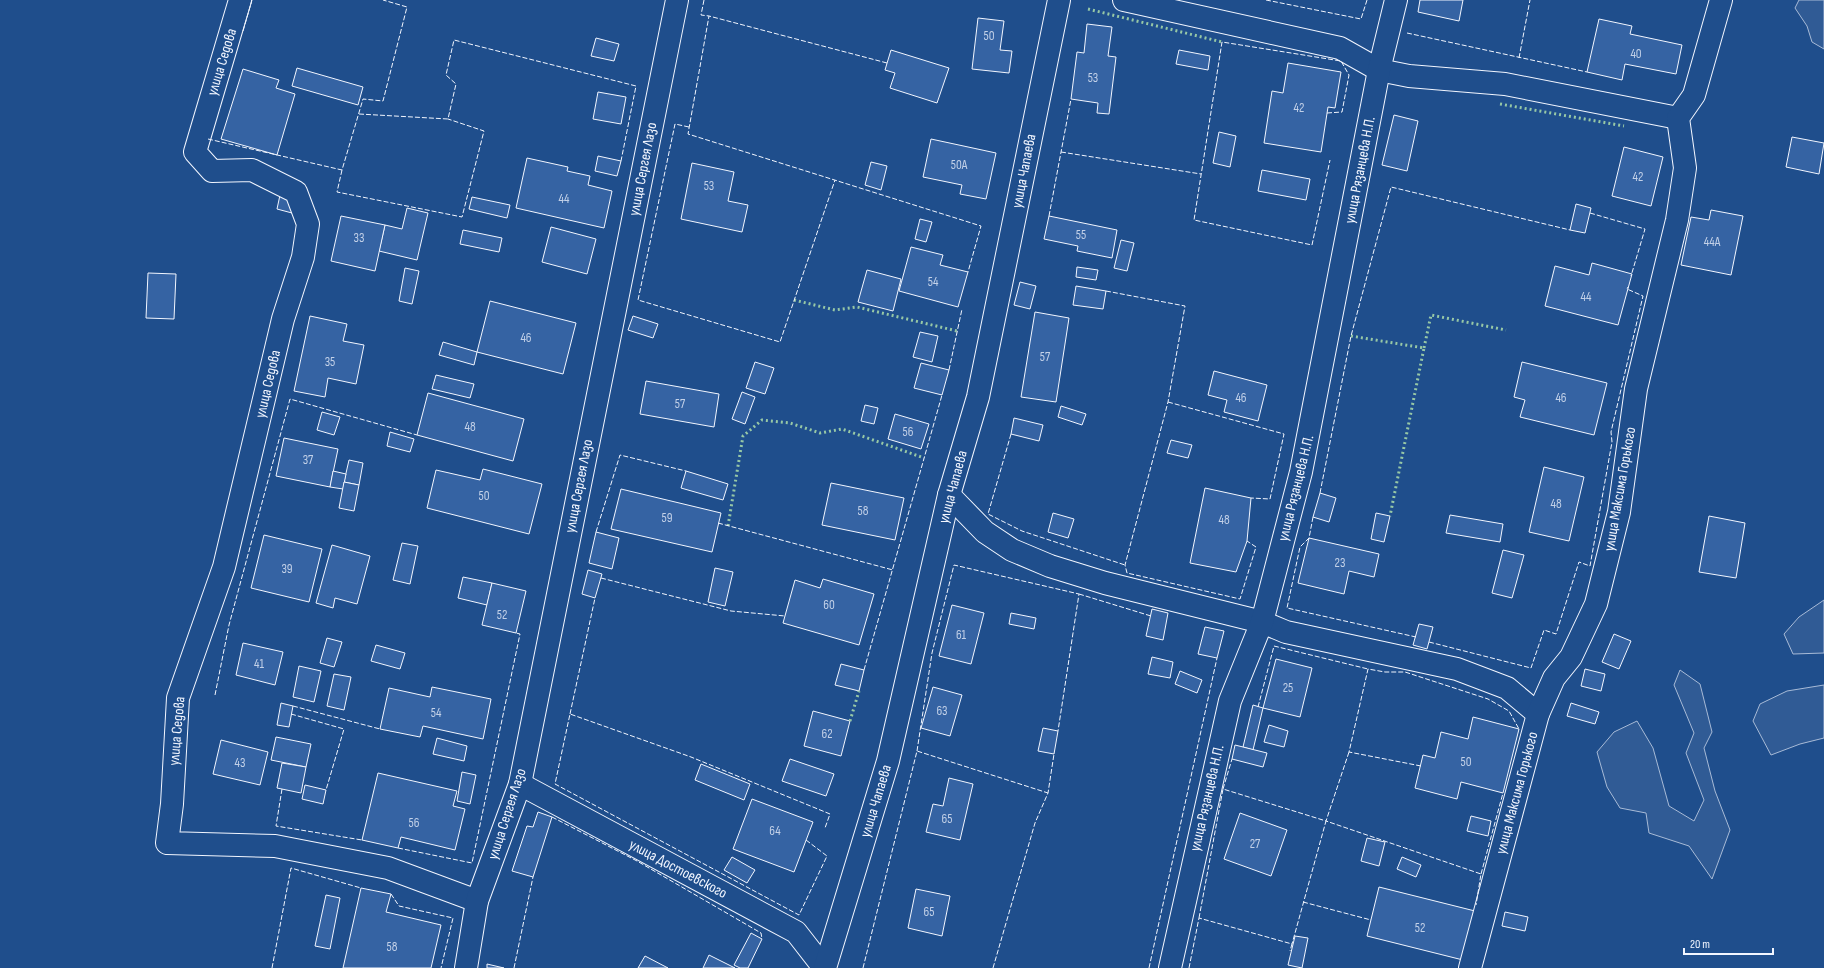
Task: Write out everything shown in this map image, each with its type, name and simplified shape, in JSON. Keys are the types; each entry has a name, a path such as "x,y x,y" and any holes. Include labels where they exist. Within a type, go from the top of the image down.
{"street":[{"name":"улица Седова","path":"240,0 195,152 212,172 252,170 296,192 308,224 303,258 283,319 224,567 178,698 172,804 167,843 275,846 388,868 477,901"},
{"name":"улица Сергея Лазо","path":"466,968 477,901 520,784 677,0"},
{"name":"улица Чапаева","path":"824,968 888,761 949,495 978,397 1059,0"},
{"path":"1124,0 1340,48 1379,70 1409,76 1505,84 1678,118 1694,95 1721,0"},
{"name":"улица Рязанцева Н.П.","path":"1170,968 1230,701 1262,622 1301,472 1324,361 1379,70 1396,0"},
{"name":"улица Максима Горького","path":"1470,968 1538,714 1554,678 1571,657 1596,604 1619,512 1636,389 1677,220 1685,168 1678,118"},
{"path":"949,495 985,532 1012,550 1050,566 1105,583 1262,622 1286,632 1457,669 1507,688 1538,714"},
{"name":"улица Достоевского","path":"520,784 796,932 824,968"}],"shaded area":[{"path":"1799,0 1824,0 1824,49 1812,42 1807,26 1795,8"},
{"path":"1824,600 1824,653 1793,654 1784,634 1799,617"},
{"path":"1680,670 1700,684 1712,732 1704,748 1715,791 1730,830 1712,879 1689,846 1649,833 1646,813 1620,808 1607,787 1597,752 1614,732 1637,721 1653,748 1669,806 1694,821 1704,800 1686,753 1694,733 1674,685"},
{"path":"1824,685 1824,738 1800,744 1771,755 1753,721 1760,704 1787,691"}],"building":[{"path":"1420,0 1463,0 1459,21 1418,12"},
{"path":"978,18 1004,21 1000,50 1012,51 1009,73 972,69"},
{"path":"1599,19 1632,26 1630,34 1682,45 1676,74 1625,64 1622,80 1587,72"},
{"path":"1087,24 1112,27 1108,56 1116,57 1109,114 1097,113 1098,103 1071,99 1077,52 1084,53"},
{"path":"596,38 619,44 614,61 591,56"},
{"path":"891,50 949,68 937,103 890,88 895,73 885,70"},
{"path":"1179,50 1210,56 1208,70 1176,64"},
{"path":"1288,63 1341,72 1335,108 1328,107 1321,152 1264,143 1272,91 1283,93"},
{"path":"297,68 363,87 358,105 292,86"},
{"path":"243,69 279,80 276,88 295,94 277,155 221,139"},
{"path":"598,92 626,97 621,124 593,119"},
{"path":"1394,115 1418,121 1407,171 1382,165"},
{"path":"1219,132 1236,136 1230,167 1213,163"},
{"path":"1792,137 1824,143 1819,174 1786,167"},
{"path":"931,139 996,153 986,199 960,194 962,185 923,177"},
{"path":"1624,147 1663,157 1651,206 1612,196"},
{"path":"598,156 621,161 617,176 595,171"},
{"path":"527,158 568,167 567,171 590,176 588,185 612,191 604,228 516,208"},
{"path":"871,162 887,166 881,190 865,185"},
{"path":"692,163 734,172 728,201 748,205 742,232 681,219"},
{"path":"1262,170 1310,179 1306,200 1258,191"},
{"path":"280,195 295,198 292,213 277,209"},
{"path":"472,197 510,205 507,218 469,209"},
{"path":"1576,204 1591,208 1585,233 1570,230"},
{"path":"407,208 428,213 417,260 379,251 385,225 402,229"},
{"path":"1711,210 1743,216 1731,275 1681,265 1691,217 1709,220"},
{"path":"341,216 385,225 375,271 331,261"},
{"path":"1049,216 1117,230 1112,258 1077,251 1078,246 1044,239"},
{"path":"920,219 932,222 926,242 915,239"},
{"path":"551,227 596,239 587,274 542,262"},
{"path":"463,230 502,238 499,252 460,244"},
{"path":"1121,240 1134,243 1127,271 1114,268"},
{"path":"911,247 943,255 940,265 968,272 958,307 899,291"},
{"path":"1592,263 1632,274 1618,325 1545,306 1555,266 1589,275"},
{"path":"1077,267 1098,270 1096,280 1076,277"},
{"path":"405,268 419,271 412,304 399,301"},
{"path":"867,270 901,279 893,311 858,302"},
{"path":"148,273 176,274 174,319 146,318"},
{"path":"1020,282 1036,286 1030,309 1014,305"},
{"path":"1076,286 1106,291 1103,309 1073,305"},
{"path":"490,301 576,323 563,374 477,352"},
{"path":"1035,312 1069,318 1056,402 1021,397"},
{"path":"310,316 347,324 343,341 364,345 356,384 328,378 325,397 294,391"},
{"path":"633,316 658,324 653,338 628,330"},
{"path":"920,332 938,336 932,362 913,357"},
{"path":"443,342 477,352 474,365 439,355"},
{"path":"755,362 774,368 765,394 746,388"},
{"path":"1522,362 1607,383 1594,435 1520,417 1525,400 1514,397"},
{"path":"921,363 949,370 942,395 914,388"},
{"path":"1214,371 1267,385 1258,421 1224,412 1227,400 1208,395"},
{"path":"436,375 474,384 470,398 432,389"},
{"path":"646,381 719,394 714,427 640,414"},
{"path":"742,392 755,397 745,424 732,419"},
{"path":"428,393 524,419 513,461 417,435"},
{"path":"865,405 878,408 874,424 861,421"},
{"path":"1061,406 1086,414 1082,425 1058,417"},
{"path":"322,412 340,417 334,435 317,430"},
{"path":"895,414 929,424 921,449 888,439"},
{"path":"1014,418 1043,425 1039,441 1011,434"},
{"path":"390,432 414,439 410,452 387,446"},
{"path":"284,438 338,449 330,487 276,476"},
{"path":"1171,440 1192,445 1188,458 1167,453"},
{"path":"349,460 363,463 359,485 344,482"},
{"path":"1544,467 1584,477 1569,541 1529,532"},
{"path":"483,469 542,484 529,534 427,508 436,470 480,480"},
{"path":"333,471 346,474 343,489 330,487"},
{"path":"686,471 728,484 723,500 681,488"},
{"path":"344,482 359,485 354,511 339,508"},
{"path":"831,483 904,498 895,540 822,525"},
{"path":"1205,488 1251,498 1247,541 1236,572 1190,563"},
{"path":"621,489 721,513 712,552 611,529"},
{"path":"1320,493 1336,498 1329,522 1313,517"},
{"path":"1053,513 1074,519 1068,538 1048,532"},
{"path":"1376,513 1390,516 1384,542 1371,539"},
{"path":"1450,515 1503,524 1500,542 1446,533"},
{"path":"1709,516 1745,523 1736,578 1699,572"},
{"path":"596,532 619,538 612,569 589,563"},
{"path":"264,535 322,549 309,602 251,588"},
{"path":"1309,538 1379,554 1374,577 1349,571 1344,594 1298,583"},
{"path":"402,543 418,546 410,584 393,580"},
{"path":"332,545 370,556 357,604 335,598 333,608 316,603"},
{"path":"1503,550 1524,555 1512,598 1492,593"},
{"path":"715,568 733,572 725,606 708,602"},
{"path":"588,570 602,574 595,598 582,594"},
{"path":"463,577 492,583 487,605 458,598"},
{"path":"823,579 874,594 859,645 783,623 795,580 820,588"},
{"path":"492,583 526,591 516,633 482,625"},
{"path":"952,605 984,613 971,664 939,656"},
{"path":"1152,609 1168,613 1163,640 1146,636"},
{"path":"1011,613 1036,618 1034,629 1009,624"},
{"path":"1419,624 1433,627 1427,649 1413,645"},
{"path":"1205,627 1224,631 1217,658 1198,654"},
{"path":"1614,634 1631,641 1619,669 1602,662"},
{"path":"327,638 342,642 334,667 320,663"},
{"path":"243,643 283,652 275,685 236,675"},
{"path":"376,645 405,653 400,669 371,661"},
{"path":"1152,657 1173,662 1170,678 1148,674"},
{"path":"1276,659 1312,668 1300,717 1263,708"},
{"path":"841,664 864,670 859,691 835,685"},
{"path":"299,666 321,671 314,702 293,697"},
{"path":"1585,669 1605,674 1601,691 1581,686"},
{"path":"1180,671 1202,680 1197,693 1175,684"},
{"path":"334,674 351,677 344,710 327,706"},
{"path":"432,687 491,699 483,739 423,726 420,737 380,729 389,688 430,697"},
{"path":"933,687 962,695 950,736 921,728"},
{"path":"281,703 293,706 289,727 277,725"},
{"path":"1571,703 1599,712 1595,724 1567,716"},
{"path":"1253,705 1263,708 1253,750 1243,747"},
{"path":"813,711 850,721 841,756 804,746"},
{"path":"1473,717 1519,729 1503,793 1461,782 1457,799 1415,788 1423,755 1435,758 1441,732 1468,739"},
{"path":"1269,725 1288,731 1284,747 1264,742"},
{"path":"1043,728 1058,731 1054,754 1038,751"},
{"path":"276,737 311,744 306,767 271,760"},
{"path":"437,738 467,746 464,761 433,754"},
{"path":"221,740 268,752 260,785 213,774"},
{"path":"1235,745 1267,753 1263,767 1232,759"},
{"path":"790,759 834,774 826,796 782,781"},
{"path":"282,763 306,767 301,793 277,788"},
{"path":"701,764 750,784 744,800 695,780"},
{"path":"462,772 476,775 470,804 457,801"},
{"path":"378,773 457,791 453,806 465,809 455,850 401,837 398,848 362,840"},
{"path":"949,778 973,784 960,840 926,832 933,804 943,806"},
{"path":"305,785 326,790 323,804 302,799"},
{"path":"752,799 813,822 794,872 733,849"},
{"path":"538,812 552,817 533,877 512,871 527,826 533,827"},
{"path":"1240,813 1287,830 1271,876 1224,859"},
{"path":"1471,816 1491,821 1488,836 1467,831"},
{"path":"1367,838 1385,842 1379,866 1361,861"},
{"path":"732,857 755,870 747,883 724,870"},
{"path":"1402,857 1421,865 1416,877 1397,869"},
{"path":"1379,887 1475,911 1463,960 1367,936"},
{"path":"361,888 391,894 386,912 441,925 431,968 343,968"},
{"path":"916,889 950,896 942,936 908,928"},
{"path":"326,895 340,898 330,949 315,946"},
{"path":"1505,912 1528,917 1525,931 1502,926"},
{"path":"751,933 762,939 748,968 740,968 734,965"},
{"path":"1295,936 1308,938 1302,968 1288,965"},
{"path":"709,955 735,968 703,968"},
{"path":"645,956 668,968 638,968"},
{"path":"487,964 504,968 487,968"}],"hedge":[{"path":"1088,9 1222,42"},
{"path":"1500,104 1624,126"},
{"path":"794,300 835,310 857,307 957,331"},
{"path":"1424,348 1431,315 1506,330"},
{"path":"1351,336 1424,348 1390,516"},
{"path":"728,526 743,436 762,420 790,423 820,433 842,429 924,458"},
{"path":"850,721 859,691"}],"fence":[{"path":"243,31 252,0"},
{"path":"208,139 342,170 363,99 383,101 407,7 383,0"},
{"path":"704,0 701,15 709,16"},
{"path":"1266,0 1361,19 1367,0"},
{"path":"1519,58 1530,0"},
{"path":"887,63 709,16 688,134 981,226 968,272"},
{"path":"1407,33 1587,72"},
{"path":"359,114 448,119 456,84 446,75 454,40 636,86 621,161"},
{"path":"1327,113 1342,112 1349,75 1341,61 1222,42 1194,220 1312,245 1330,160"},
{"path":"1049,216 1071,99"},
{"path":"342,170 337,192 462,217 484,131 448,119"},
{"path":"689,127 675,124 638,300 780,342 835,180"},
{"path":"1061,152 1201,174"},
{"path":"1320,493 1351,336 1391,187 1570,230"},
{"path":"1590,213 1645,229 1631,276"},
{"path":"1429,642 1531,668 1544,630 1556,634 1579,562 1590,566 1612,442 1611,432 1643,296 1627,289 1628,287"},
{"path":"1106,291 1185,306 1168,402 1125,565 1127,573 1240,599 1256,547 1247,541"},
{"path":"949,370 962,309"},
{"path":"864,670 942,395"},
{"path":"215,695 229,625 290,399 417,435"},
{"path":"1168,402 1284,434 1270,499 1251,498"},
{"path":"1011,434 988,514 1022,531 1125,565"},
{"path":"596,532 620,455 686,471"},
{"path":"1313,517 1309,538 1300,547 1287,608 1416,637"},
{"path":"718,523 893,570"},
{"path":"917,751 932,653 954,565 1079,594 1058,731"},
{"path":"601,578 731,611 785,616"},
{"path":"1079,594 1151,616"},
{"path":"570,714 595,598"},
{"path":"398,848 472,863 520,634 516,633"},
{"path":"1258,707 1274,646 1368,669"},
{"path":"1149,968 1217,658"},
{"path":"1421,766 1349,752 1368,669 1385,672 1405,672 1488,699 1509,711 1519,729"},
{"path":"293,706 380,729"},
{"path":"291,714 344,729 326,790"},
{"path":"806,840 827,856 799,915 555,784 570,714 691,757 830,814 825,828"},
{"path":"863,968 917,751 1048,793"},
{"path":"1349,752 1326,821 1481,874 1476,905"},
{"path":"993,968 1035,823 1048,793 1054,754"},
{"path":"1223,789 1232,759"},
{"path":"282,789 276,826 362,840"},
{"path":"1199,918 1223,789 1326,821 1292,944"},
{"path":"1481,874 1503,793"},
{"path":"552,817 637,861 761,933 762,939"},
{"path":"272,968 291,868 361,888"},
{"path":"514,968 533,877"},
{"path":"391,894 399,906 453,918 441,968"},
{"path":"1303,902 1371,920"},
{"path":"1189,968 1199,918 1292,944 1290,951"}]}
